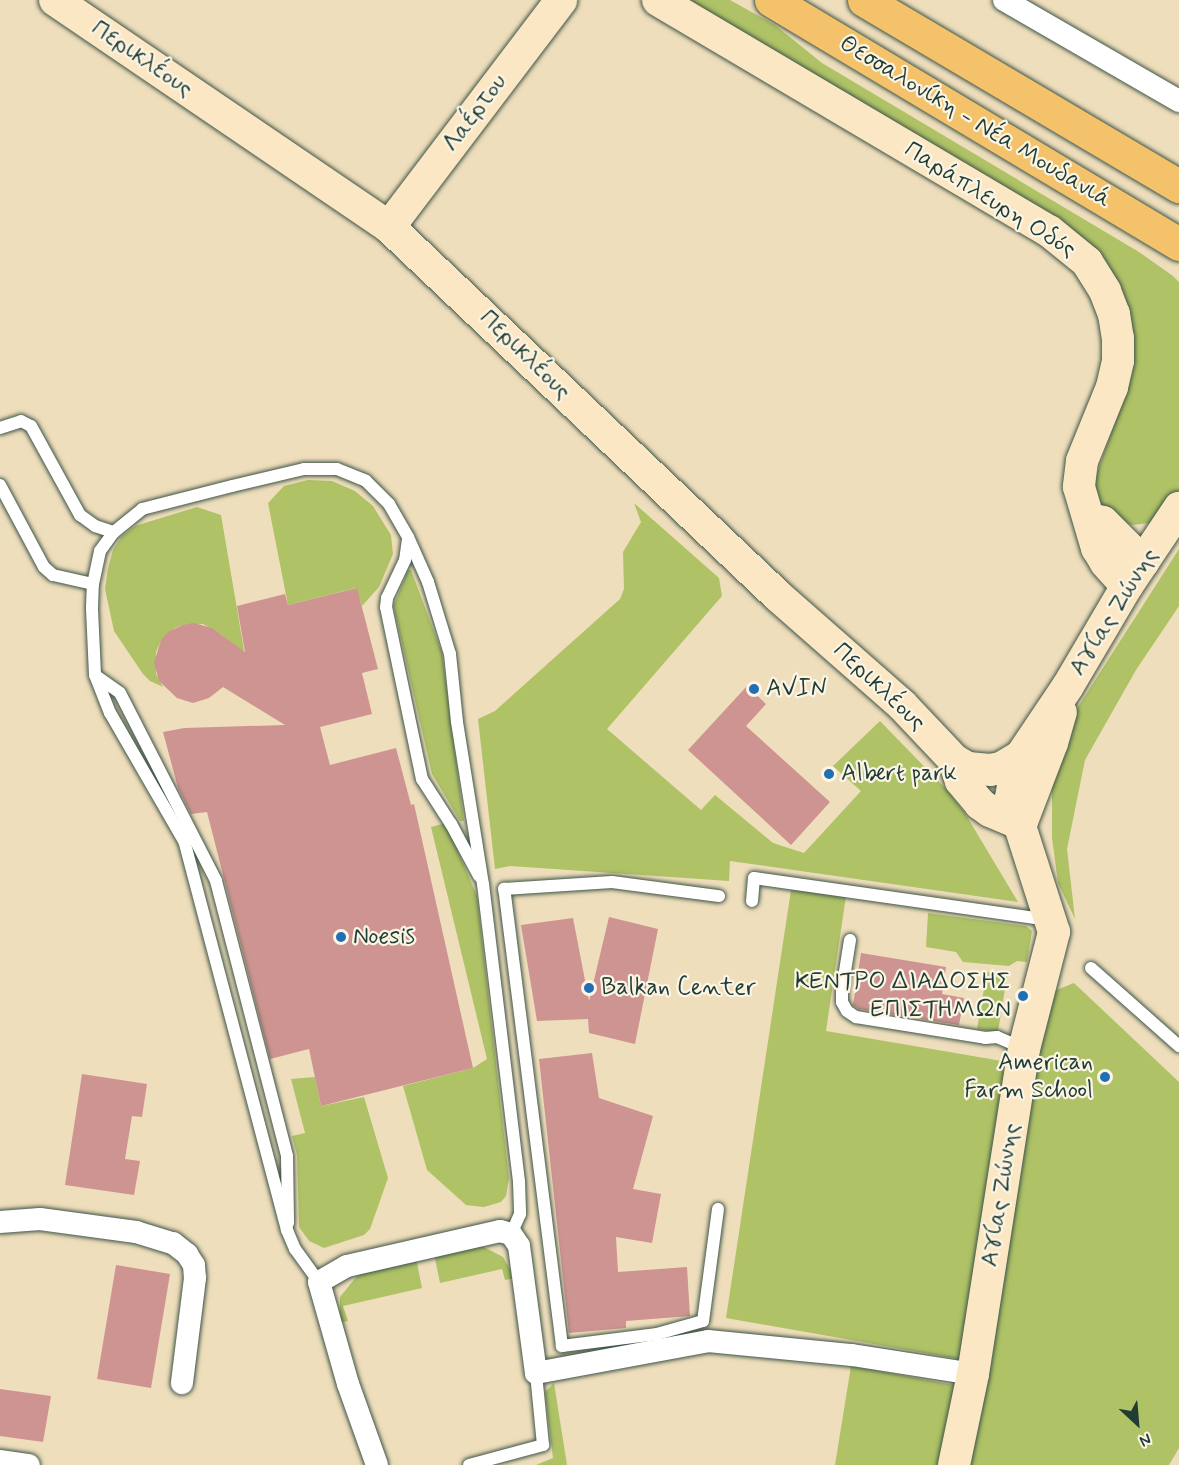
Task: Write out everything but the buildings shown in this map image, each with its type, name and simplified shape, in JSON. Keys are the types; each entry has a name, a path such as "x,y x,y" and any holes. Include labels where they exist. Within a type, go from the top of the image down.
{"highway":[{"name":"Θεσσαλονίκη - Νέα Μουδανιά","path":"771,0 1173,244"},
{"path":"864,0 1179,186"}],"street":[{"name":"Περικλέους","path":"55,0 389,227 778,596 902,705 1021,824"},
{"name":"Λαέρτου","path":"389,227 561,0"},
{"name":"Παράπλευρη Οδός","path":"658,0 1049,231 1087,262 1110,302 1118,338 1118,361 1112,387 1082,461 1078,479 1081,501 1097,548 1106,563 1135,574"},
{"path":"1004,0 1179,101"},
{"path":"1120,538 1147,532 1176,513"},
{"name":"Αγίας Ζώνης","path":"1068,686 1135,574 1176,513"},
{"path":"1089,519 1103,522 1120,538 1135,574"},
{"path":"961,764 982,770 1001,768 1021,756 1068,686"},
{"path":"1021,824 1052,743 1068,686"},
{"name":"Αγίας Ζώνης","path":"954,1465 973,1374 1024,1048 1054,932 1011,798 1021,756"},
{"path":"0,1222 40,1219 136,1232 173,1243 187,1254 194,1265 195,1278 182,1383"},
{"path":"376,1465 348,1384 319,1282 347,1266 500,1231 511,1234 519,1246 536,1373 708,1341 852,1355 973,1374"},
{"path":"0,1461 29,1465"}],"lane":[{"path":"0,428 11,422 21,421 31,426 80,514 95,526 114,532"},
{"path":"319,1282 295,1249 287,1230 184,840 110,713 95,675 92,608 93,584 100,551 114,532 142,509 304,469 337,469 366,481 389,504 408,537 428,582 450,654 457,722 483,884 519,1182 520,1214 511,1234"},
{"path":"0,485 44,567 52,575 93,584"},
{"path":"408,537 405,560 387,598 386,608 422,779 451,824 483,884"},
{"path":"95,675 120,693 216,881 287,1156 290,1210 287,1230"},
{"path":"752,901 754,878 1050,920"},
{"path":"718,1209 703,1321 657,1334 562,1346 504,889 612,882 719,896"},
{"path":"850,940 842,1002 847,1011 856,1017 985,1038 997,1037 1024,1048"},
{"path":"1091,968 1179,1046"},
{"path":"469,1465 543,1445 536,1373"}],"green space":[{"path":"677,0 730,0 775,25 822,63 1139,252 1179,282 1179,495 1163,516 1150,523 1132,525 1115,518 1103,508 1096,492 1096,476 1132,374 1131,321 1115,283"},
{"path":"308,480 332,481 355,491 373,506 391,535 393,554 379,587 362,606 356,588 288,605 268,503 284,486"},
{"path":"634,503 719,578 722,596 607,729 701,810 715,795 773,843 804,853 861,791 833,766 880,721 948,791 966,815 1018,902 730,861 729,881 510,866 495,869 478,719 495,711 620,599 624,589 623,552 641,522"},
{"path":"197,507 221,515 244,650 241,655 222,635 203,624 182,625 175,628 161,641 156,652 156,674 163,687 150,681 143,674 114,631 105,589 108,568 113,550 122,536 135,526"},
{"path":"1179,549 1179,606 1136,670 1085,760 1067,849 1075,919 1058,883 1052,838 1052,776 1078,707"},
{"path":"408,570 411,570 442,653 464,821 460,821 432,774 395,613 394,605"},
{"path":"446,823 477,896 509,1178 506,1196 501,1202 484,1207 466,1205 427,1170 403,1086 473,1068 487,1059 431,827"},
{"path":"791,890 846,896 826,1031 1008,1062 959,1359 726,1318"},
{"path":"928,913 1026,926 1032,931 1027,962 1017,961 1009,966 963,962 956,952 926,947"},
{"path":"987,972 1007,976 998,1032 977,1029"},
{"name":"American Farm School","path":"1074,983 1179,1082 1179,1448 1169,1465 966,1465 1049,993"},
{"path":"315,1077 321,1106 364,1097 388,1178 370,1229 364,1235 324,1248 309,1241 299,1227 297,1155 292,1136 305,1133 291,1079"},
{"path":"482,1246 503,1257 515,1278 505,1280 502,1269 440,1283 434,1254"},
{"path":"416,1258 422,1288 343,1306 348,1321 340,1323 340,1297 357,1276 371,1269"},
{"path":"851,1366 954,1385 941,1465 835,1465"},
{"path":"554,1383 567,1465 536,1465 553,1458 545,1392"}],"place":[{"name":"AVIN","path":"754,689"},
{"name":"Albert park","path":"829,774"},
{"name":"Noesis","path":"341,937"},
{"name":"Balkan Center","path":"589,988"},
{"name":"ΚΕΝΤΡΟ ΔΙΑΔΟΣΗΣ ΕΠΙΣΤΗΜΩΝ","path":"1023,996"},
{"name":"American Farm School","path":"1105,1077"}]}
